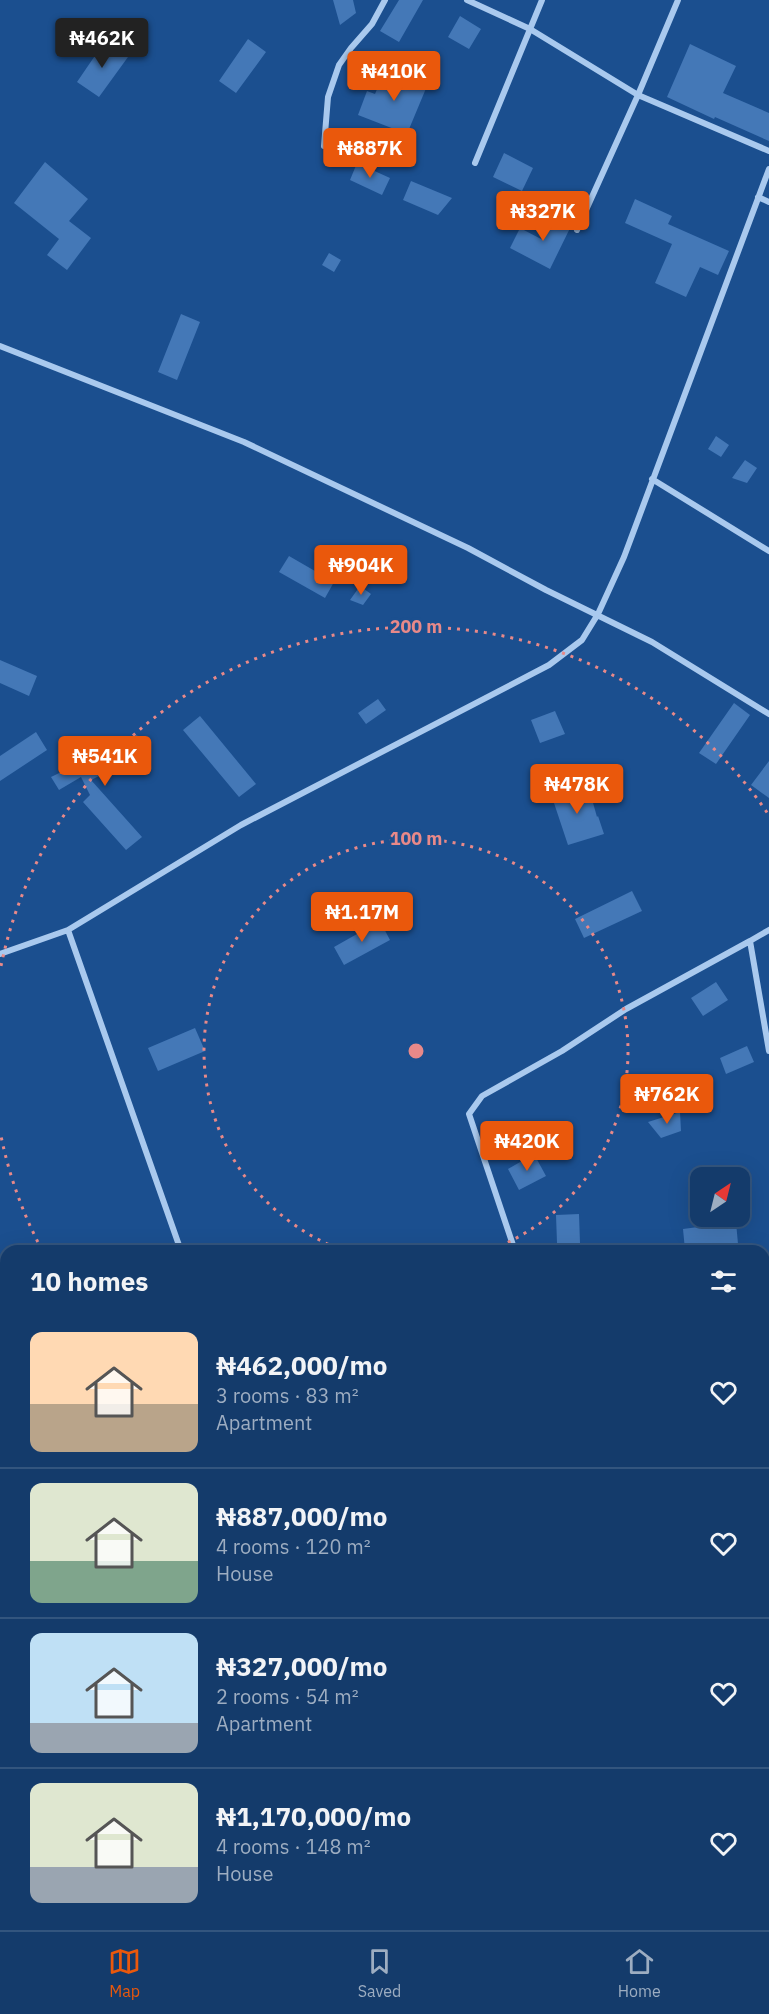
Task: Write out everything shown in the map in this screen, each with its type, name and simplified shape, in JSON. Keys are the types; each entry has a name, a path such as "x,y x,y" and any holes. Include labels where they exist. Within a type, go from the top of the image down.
{"street":[{"path":"324,146 328,96 339,65 372,24 385,0"},
{"path":"468,0 530,29 638,95 769,151"},
{"path":"475,163 542,0"},
{"path":"577,230 678,0"},
{"path":"0,954 68,930 241,825 549,664 582,640 598,614 624,557 769,169"},
{"path":"758,197 769,202"},
{"path":"0,346 244,442 468,548 546,590 652,642 769,714"},
{"path":"652,479 769,550"},
{"path":"68,930 179,1245"},
{"path":"512,1245 469,1114 482,1096 562,1051 626,1009 769,930"},
{"path":"750,941 769,1051"}],"building":[{"path":"333,0 353,0 356,13 340,25"},
{"path":"399,0 423,0 399,42 380,31"},
{"path":"460,16 481,29 469,49 448,37"},
{"path":"248,39 266,52 236,93 219,81"},
{"path":"105,41 128,57 99,97 77,82"},
{"path":"690,44 736,66 723,93 769,113 769,141 667,97"},
{"path":"386,68 427,86 407,134 358,115 367,91 375,94"},
{"path":"504,153 533,168 522,191 493,177"},
{"path":"45,162 88,199 69,221 91,238 67,270 47,255 59,239 14,203"},
{"path":"357,163 390,178 382,195 350,180"},
{"path":"411,181 452,198 438,215 403,200"},
{"path":"635,199 672,216 668,224 729,251 718,275 700,267 686,297 655,283 672,244 625,223"},
{"path":"556,213 573,222 550,269 510,248 520,228 543,240"},
{"path":"329,253 341,260 334,272 322,265"},
{"path":"181,314 200,322 177,380 158,372"},
{"path":"716,436 729,445 721,457 708,449"},
{"path":"745,460 757,468 747,483 732,478"},
{"path":"289,556 334,582 325,598 279,572"},
{"path":"360,586 371,594 363,605 350,600"},
{"path":"0,660 37,676 29,696 0,683"},
{"path":"378,699 386,710 366,724 358,713"},
{"path":"734,703 750,715 716,764 699,753"},
{"path":"555,711 565,734 540,743 531,720"},
{"path":"200,716 256,784 239,797 183,730"},
{"path":"36,732 47,750 0,781 0,756"},
{"path":"137,735 146,753 91,780 142,837 126,850 83,802 90,795 81,777 59,790 51,777"},
{"path":"769,761 769,798 751,785"},
{"path":"588,785 604,834 568,845 551,794"},
{"path":"632,891 642,911 584,938 575,919"},
{"path":"380,921 390,940 344,965 334,947"},
{"path":"716,982 728,1000 703,1016 691,998"},
{"path":"195,1028 205,1051 158,1071 148,1048"},
{"path":"747,1046 754,1062 726,1074 720,1058"},
{"path":"680,1112 681,1131 661,1138 648,1122"},
{"path":"534,1154 546,1176 519,1190 508,1169"},
{"path":"579,1214 580,1243 557,1243 556,1215"},
{"path":"736,1227 738,1244 685,1245 683,1229"}]}
